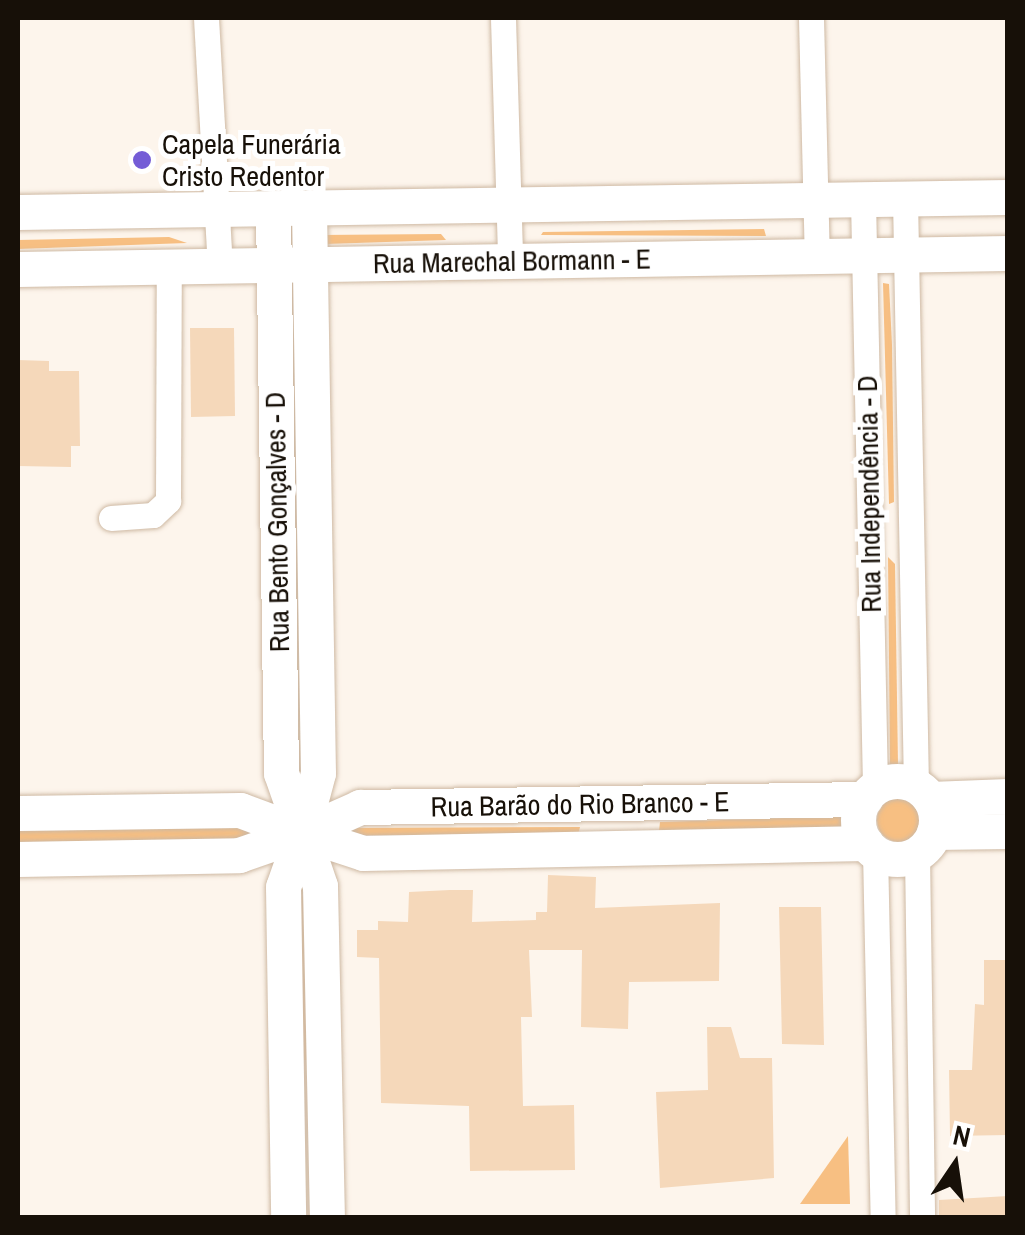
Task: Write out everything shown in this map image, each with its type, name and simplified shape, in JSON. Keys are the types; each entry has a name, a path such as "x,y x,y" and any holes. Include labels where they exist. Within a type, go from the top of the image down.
{"street":[{"path":"206,18 220,266"},
{"path":"504,18 510,261"},
{"path":"811,18 817,256"},
{"name":"Rua Marechal Bormann - E","path":"18,212 1008,197"},
{"name":"Rua Independência - D","path":"905,198 910,521 924,817 918,1012 922,1218"},
{"name":"Rua Independência - D","path":"864,199 870,794"},
{"name":"Rua Bento Gonçalves - D","path":"272,208 281,773 320,886 327,1218"},
{"name":"Rua Bento Gonçalves - D","path":"288,1218 283,886 318,773 309,208"},
{"name":"Rua Marechal Bormann - E","path":"18,269 1008,253"},
{"path":"111,518 153,514 168,501 169,267"},
{"path":"870,523 910,521"},
{"path":"278,543 314,542"},
{"path":"883,1218 879,1012 870,847 858,816 870,794 895,781 924,817 1008,831"},
{"name":"Rua Barão do Rio Branco - E","path":"18,859 239,854 360,807 870,794"},
{"path":"870,847 900,858 924,817 1008,796"},
{"path":"623,803 624,848"},
{"name":"Rua Barão do Rio Branco - E","path":"18,813 240,810 363,853 870,847"},
{"path":"879,1012 918,1012"},
{"path":"286,1074 324,1072"}],"shaded area":[{"path":"764,229 766,236 541,235 543,232"},
{"path":"441,234 446,240 326,244 319,235"},
{"path":"169,237 187,243 18,249 18,240"},
{"path":"883,283 889,284 892,345 894,502 889,504"},
{"path":"888,557 895,564 898,765 890,765"},
{"path":"899,798 914,805 921,820 914,835 899,842 884,835 877,820 884,805"},
{"path":"845,816 843,827 659,831 660,822"},
{"path":"248,827 248,840 18,842 18,831"},
{"path":"580,827 578,836 346,835 346,828"},
{"path":"305,897 310,1060 301,1060 296,898"},
{"path":"848,1136 850,1204 800,1204"}],"building":[{"path":"190,328 234,328 235,416 191,417"},
{"path":"18,360 49,361 49,371 79,371 80,446 71,446 71,467 18,466"},
{"path":"548,875 596,877 595,908 720,903 719,981 629,982 628,1029 581,1027 582,950 529,950 532,1017 521,1017 523,1106 574,1105 575,1170 470,1171 469,1106 381,1103 379,958 357,957 357,930 378,930 378,921 408,922 409,892 473,890 472,922 536,920 536,912 547,912"},
{"path":"779,907 821,907 824,1045 782,1044"},
{"path":"984,960 1008,960 1008,1135 950,1136 949,1070 972,1070 975,1004 984,1005"},
{"path":"707,1027 731,1027 740,1058 772,1058 774,1178 660,1188 656,1092 708,1090"},
{"path":"1008,1196 1008,1218 939,1218 939,1200"}],"place":[{"name":"Capela Funerária Cristo Redentor","path":"142,160"}]}
